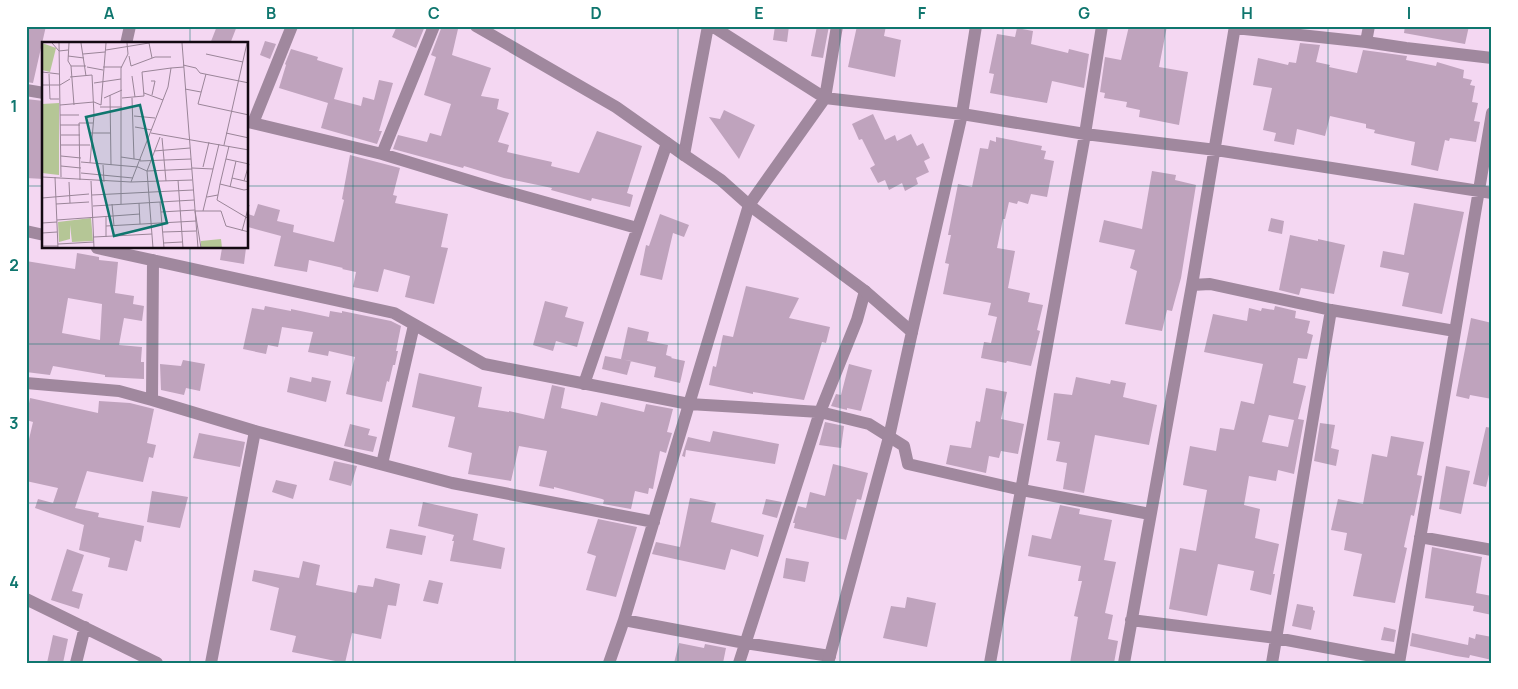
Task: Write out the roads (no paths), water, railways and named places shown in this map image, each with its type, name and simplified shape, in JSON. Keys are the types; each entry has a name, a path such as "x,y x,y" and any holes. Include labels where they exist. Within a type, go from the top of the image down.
{"street":[{"path":"126,42 130,26"},
{"path":"292,26 250,123 382,154 637,228"},
{"path":"382,154 434,26"},
{"path":"476,26 616,107 721,180 749,205 865,291 912,332"},
{"path":"684,155 710,26 825,98 962,114 1085,134 1216,150 1492,193"},
{"path":"609,663 654,522 749,205 825,98 837,26"},
{"path":"624,620 829,659 889,437 962,114 976,26"},
{"path":"990,663 1085,134 1102,26"},
{"path":"1366,42 1369,26"},
{"path":"1124,663 1216,150 1235,27 1492,58"},
{"path":"26,90 42,93"},
{"path":"1131,620 1276,638 1399,662 1492,113"},
{"path":"584,384 667,143"},
{"path":"26,231 42,235"},
{"path":"102,249 394,313 484,364 689,404 820,412 870,424 904,446 908,464 1022,490 1150,514"},
{"path":"152,400 153,260"},
{"path":"1192,285 1210,284 1331,310 1455,331"},
{"path":"739,663 820,412 857,320 865,291"},
{"path":"1272,663 1331,310"},
{"path":"382,464 414,324"},
{"path":"26,383 119,392 152,400 256,432 452,482 654,522"},
{"path":"211,663 256,432"},
{"path":"1420,537 1492,550"},
{"path":"26,599 158,663"},
{"path":"76,663 86,627"}]}
